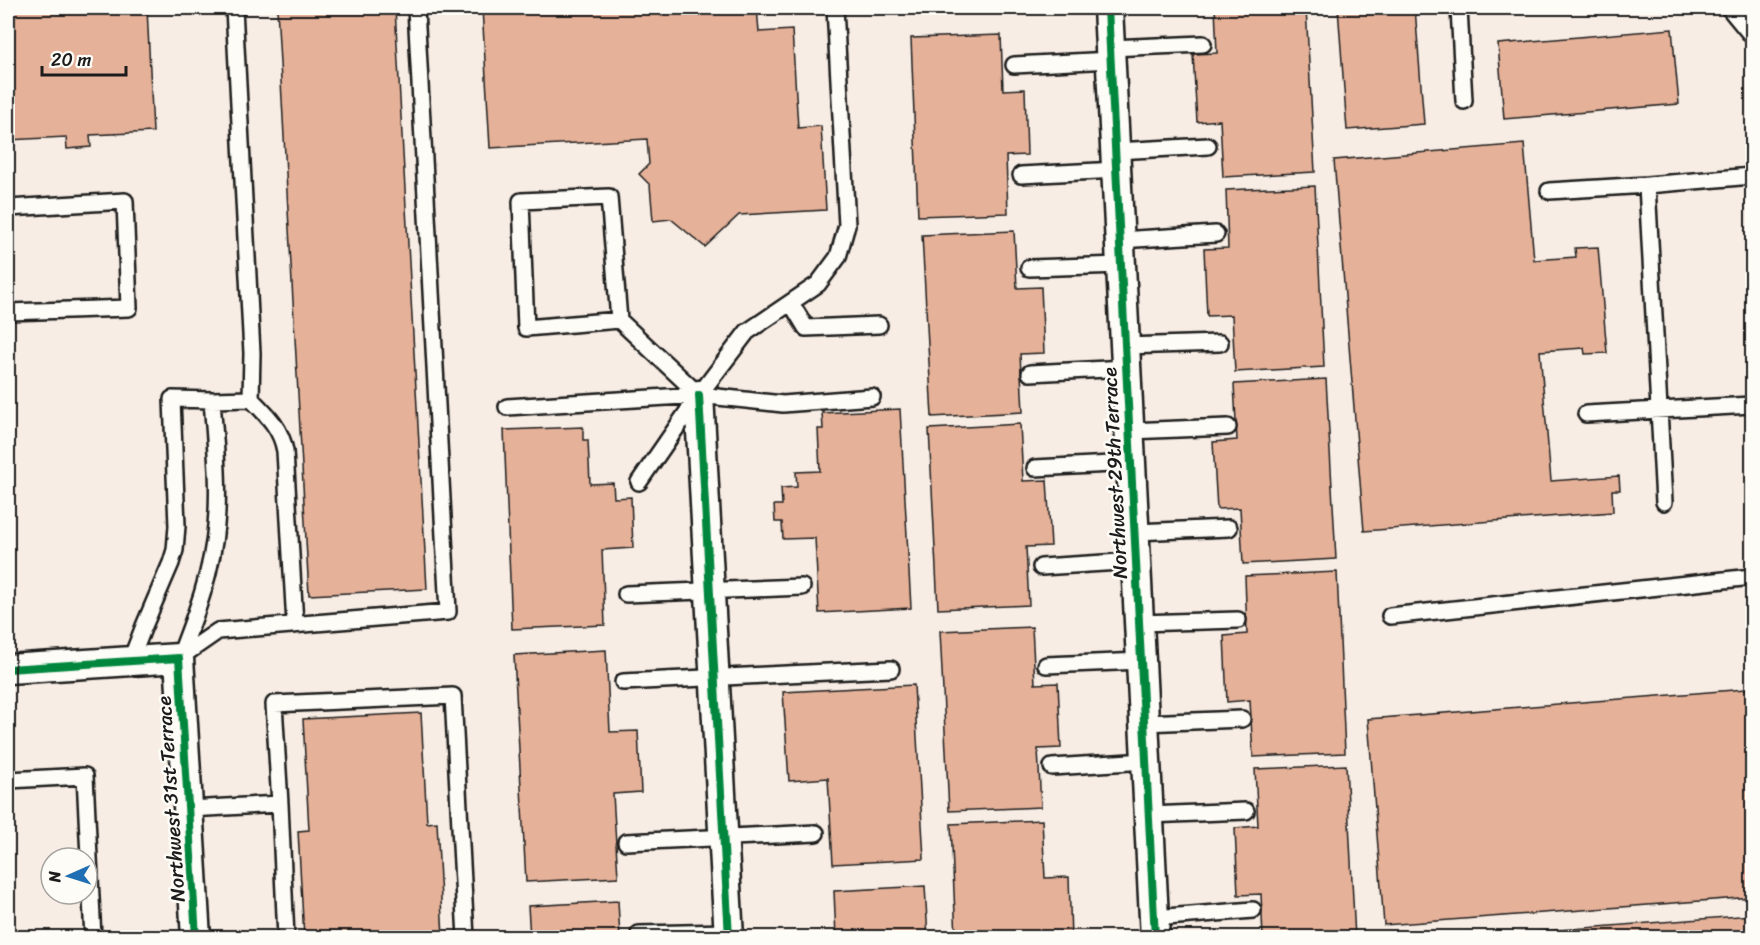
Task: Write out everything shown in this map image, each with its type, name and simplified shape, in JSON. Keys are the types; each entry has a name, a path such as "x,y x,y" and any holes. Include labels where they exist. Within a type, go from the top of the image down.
{"street":[{"name":"Northwest 29th Terrace","path":"1108,8 1154,928"},
{"path":"699,395 729,935"},
{"path":"8,669 179,658"},
{"name":"Northwest 31st Terrace","path":"179,658 196,938"}],"lane":[{"path":"234,8 252,353 251,399 272,420 284,441 295,624"},
{"path":"179,658 218,631 448,612 416,8"},
{"path":"639,482 699,395 747,332 818,284 838,257 847,225 835,8"},
{"path":"1459,8 1464,101"},
{"path":"1729,8 1752,36"},
{"path":"1014,64 1203,44"},
{"path":"1021,175 1208,146"},
{"path":"1550,191 1752,176"},
{"path":"1647,185 1664,502"},
{"path":"619,320 526,328 521,201 609,197 619,320 699,395"},
{"path":"8,208 125,201 129,308 8,312"},
{"path":"1029,268 1216,234"},
{"path":"791,303 806,328 879,325"},
{"path":"1030,373 1220,343"},
{"path":"507,407 699,395 783,404 872,398"},
{"path":"130,662 175,550 177,526 172,399 251,399"},
{"path":"179,658 201,601 208,576 216,526 218,487 212,400"},
{"path":"1586,414 1752,405"},
{"path":"1129,431 1228,427"},
{"path":"1035,468 1131,463"},
{"path":"1135,532 1229,528"},
{"path":"1041,567 1136,561"},
{"path":"1390,616 1752,577"},
{"path":"626,594 802,587"},
{"path":"1139,623 1238,620"},
{"path":"1046,665 1141,661"},
{"path":"623,682 891,669"},
{"path":"286,938 274,704 453,696 466,938"},
{"path":"1144,723 1242,719"},
{"path":"1052,767 1146,761"},
{"path":"8,780 85,776 93,938"},
{"path":"189,809 280,804"},
{"path":"1149,815 1246,811"},
{"path":"626,842 816,833"},
{"path":"1154,928 1253,910"},
{"path":"639,934 729,935"}],"building":[{"path":"8,8 147,8 153,132 90,135 91,147 67,149 66,137 8,140"},
{"path":"277,8 395,8 427,589 309,595"},
{"path":"482,8 757,8 759,32 792,30 798,128 821,126 826,210 739,215 705,247 671,219 653,221 650,185 639,174 649,164 647,139 490,148"},
{"path":"1215,8 1306,8 1315,172 1223,177 1220,120 1197,122 1193,54 1217,53"},
{"path":"1338,8 1415,8 1424,124 1347,130"},
{"path":"1672,29 1679,104 1504,119 1498,44"},
{"path":"1001,35 1003,90 1025,89 1027,155 1006,156 1008,213 918,216 911,38"},
{"path":"1524,144 1534,260 1576,257 1575,248 1598,247 1607,353 1585,354 1584,348 1540,351 1551,481 1619,476 1620,490 1612,490 1613,512 1364,531 1334,160"},
{"path":"1315,186 1324,367 1235,372 1232,315 1207,316 1204,249 1228,248 1226,190"},
{"path":"1014,231 1017,288 1041,287 1044,353 1020,354 1023,412 932,417 922,235"},
{"path":"1326,379 1336,559 1243,564 1240,508 1217,509 1213,442 1237,440 1234,384"},
{"path":"900,409 911,608 819,613 815,538 783,539 782,522 775,522 774,505 782,505 781,488 797,487 796,472 820,471 818,429 823,429 822,413"},
{"path":"1020,424 1023,481 1047,480 1051,546 1026,547 1029,605 938,609 929,429"},
{"path":"583,427 583,440 588,440 590,484 613,483 614,498 631,497 633,548 602,550 605,625 512,629 504,430"},
{"path":"1337,572 1345,753 1253,757 1250,700 1227,702 1224,636 1247,634 1245,576"},
{"path":"1032,627 1035,684 1058,683 1061,748 1038,749 1041,807 949,811 940,631"},
{"path":"606,650 610,732 638,731 641,792 613,794 618,877 526,882 514,655"},
{"path":"914,685 924,859 833,864 828,778 789,781 783,692"},
{"path":"1746,689 1752,694 1752,897 1384,925 1368,719"},
{"path":"421,713 427,823 437,822 443,938 304,938 298,831 309,830 303,719"},
{"path":"1346,765 1355,938 1263,938 1261,894 1238,895 1235,828 1258,826 1255,769"},
{"path":"1042,820 1045,878 1069,877 1071,938 956,938 951,824"},
{"path":"925,886 928,938 836,938 834,891"},
{"path":"618,901 620,938 530,938 528,906"},
{"path":"1752,915 1752,938 1455,938"}],"cycle path":[{"path":"1108,8 1155,938"},
{"path":"699,395 729,938"},
{"path":"8,669 179,658 196,938"}]}
